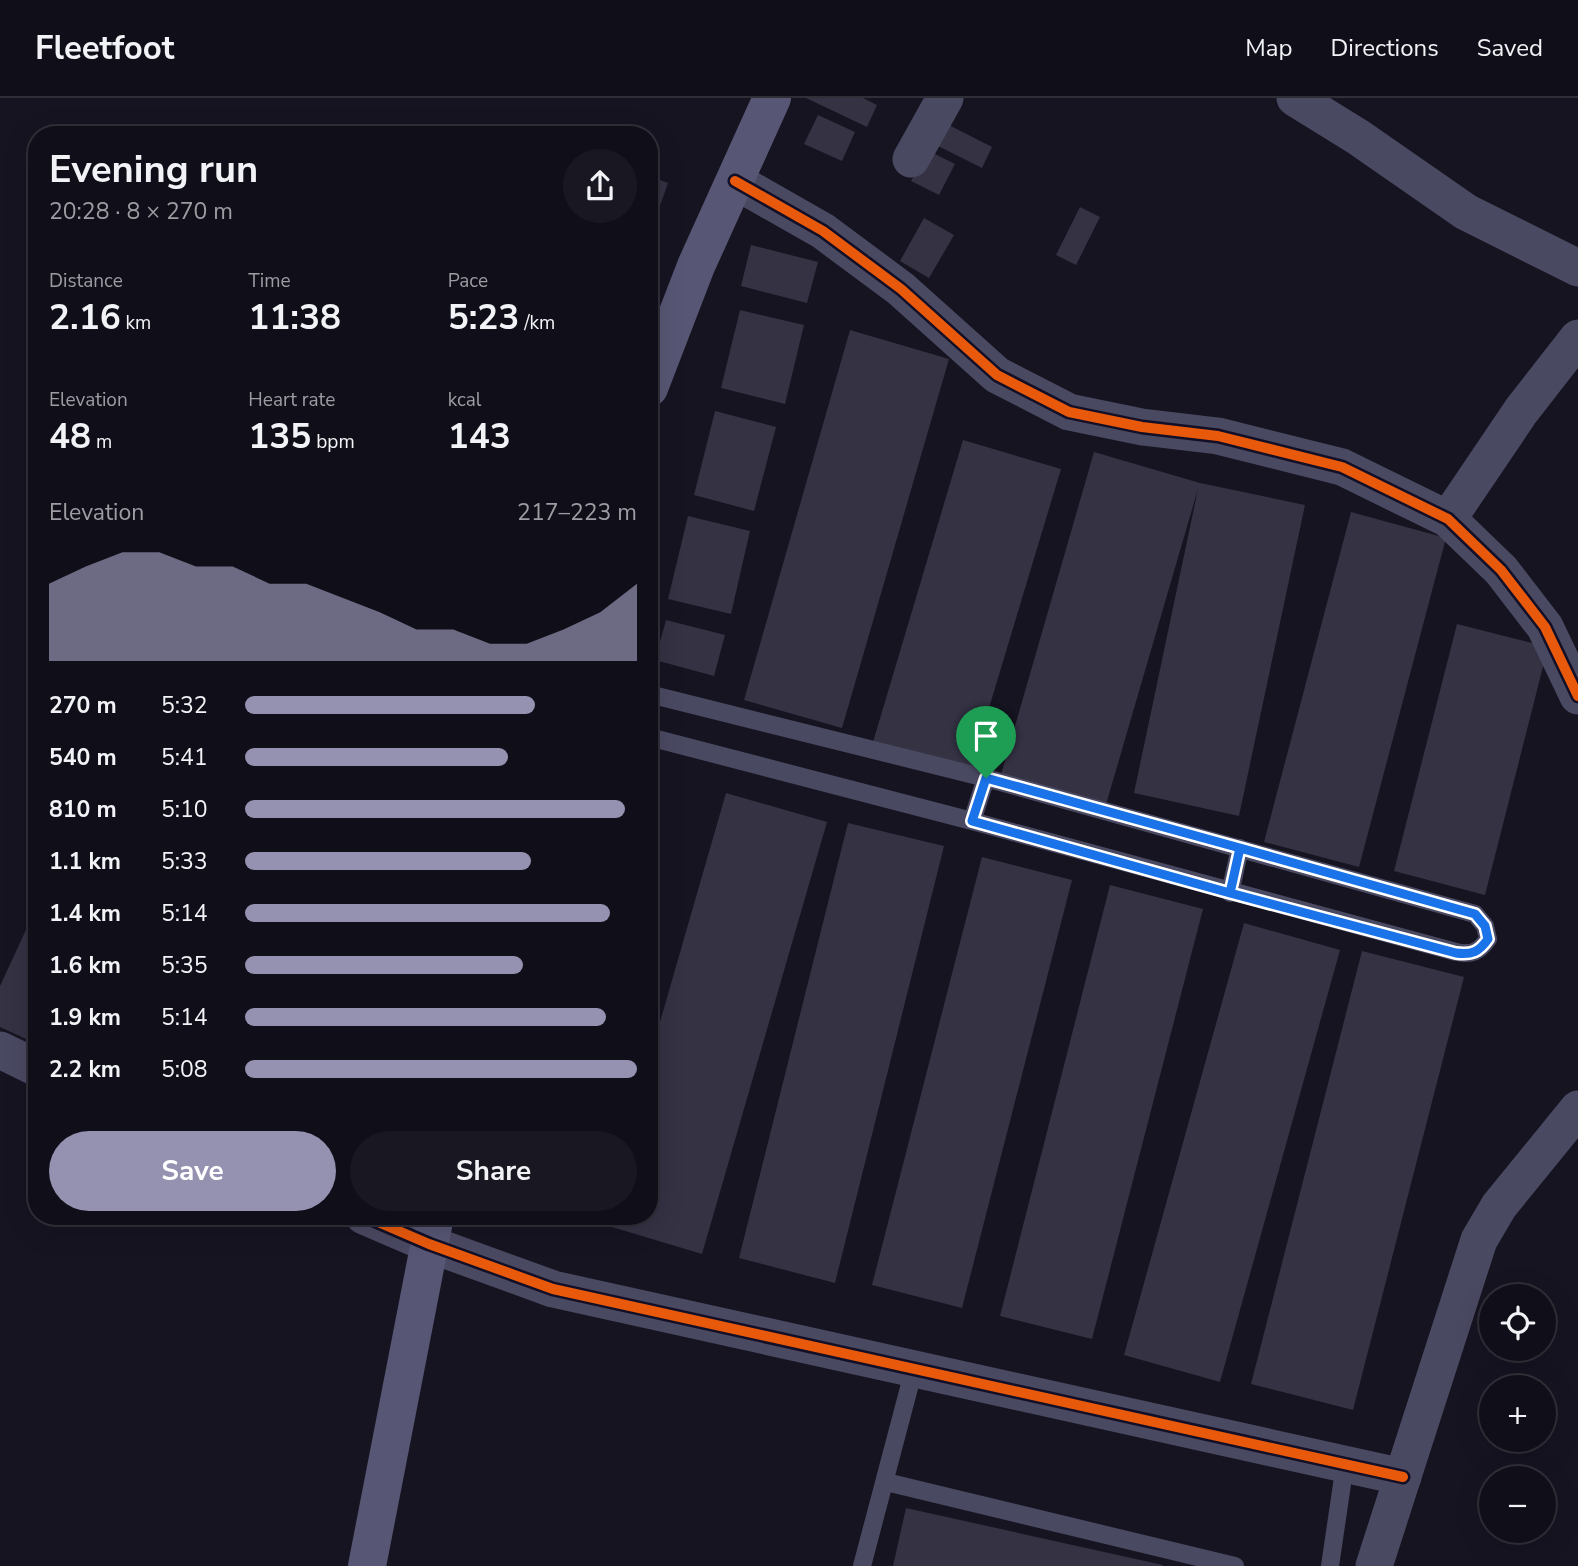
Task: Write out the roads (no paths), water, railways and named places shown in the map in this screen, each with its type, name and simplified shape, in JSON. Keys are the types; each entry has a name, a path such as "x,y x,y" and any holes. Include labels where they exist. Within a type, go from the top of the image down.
{"main road":[{"path":"658,365 696,266 772,98"},
{"path":"367,1566 432,1230"}],"street":[{"path":"911,159 945,98"},
{"path":"1294,98 1369,144 1466,212 1578,268"},
{"path":"735,181 823,232 901,289 997,375 1069,412 1142,427 1218,436 1342,467 1448,519 1501,570 1545,627 1578,696"},
{"path":"1448,519 1521,411 1578,338"},
{"path":"0,1050 28,1064"},
{"path":"1374,1566 1479,1240 1499,1206 1578,1110"},
{"path":"408,1225 432,1230 553,1289 1403,1477"}],"lane":[{"path":"658,696 986,778 1475,914 1485,926 1488,939 1480,950 1469,954 1456,953 972,821 658,739"},
{"path":"972,821 986,778"},
{"path":"1230,893 1240,848"},
{"path":"862,1566 914,1368"},
{"path":"1330,1566 1345,1464"},
{"path":"886,1482 1235,1566"}]}
